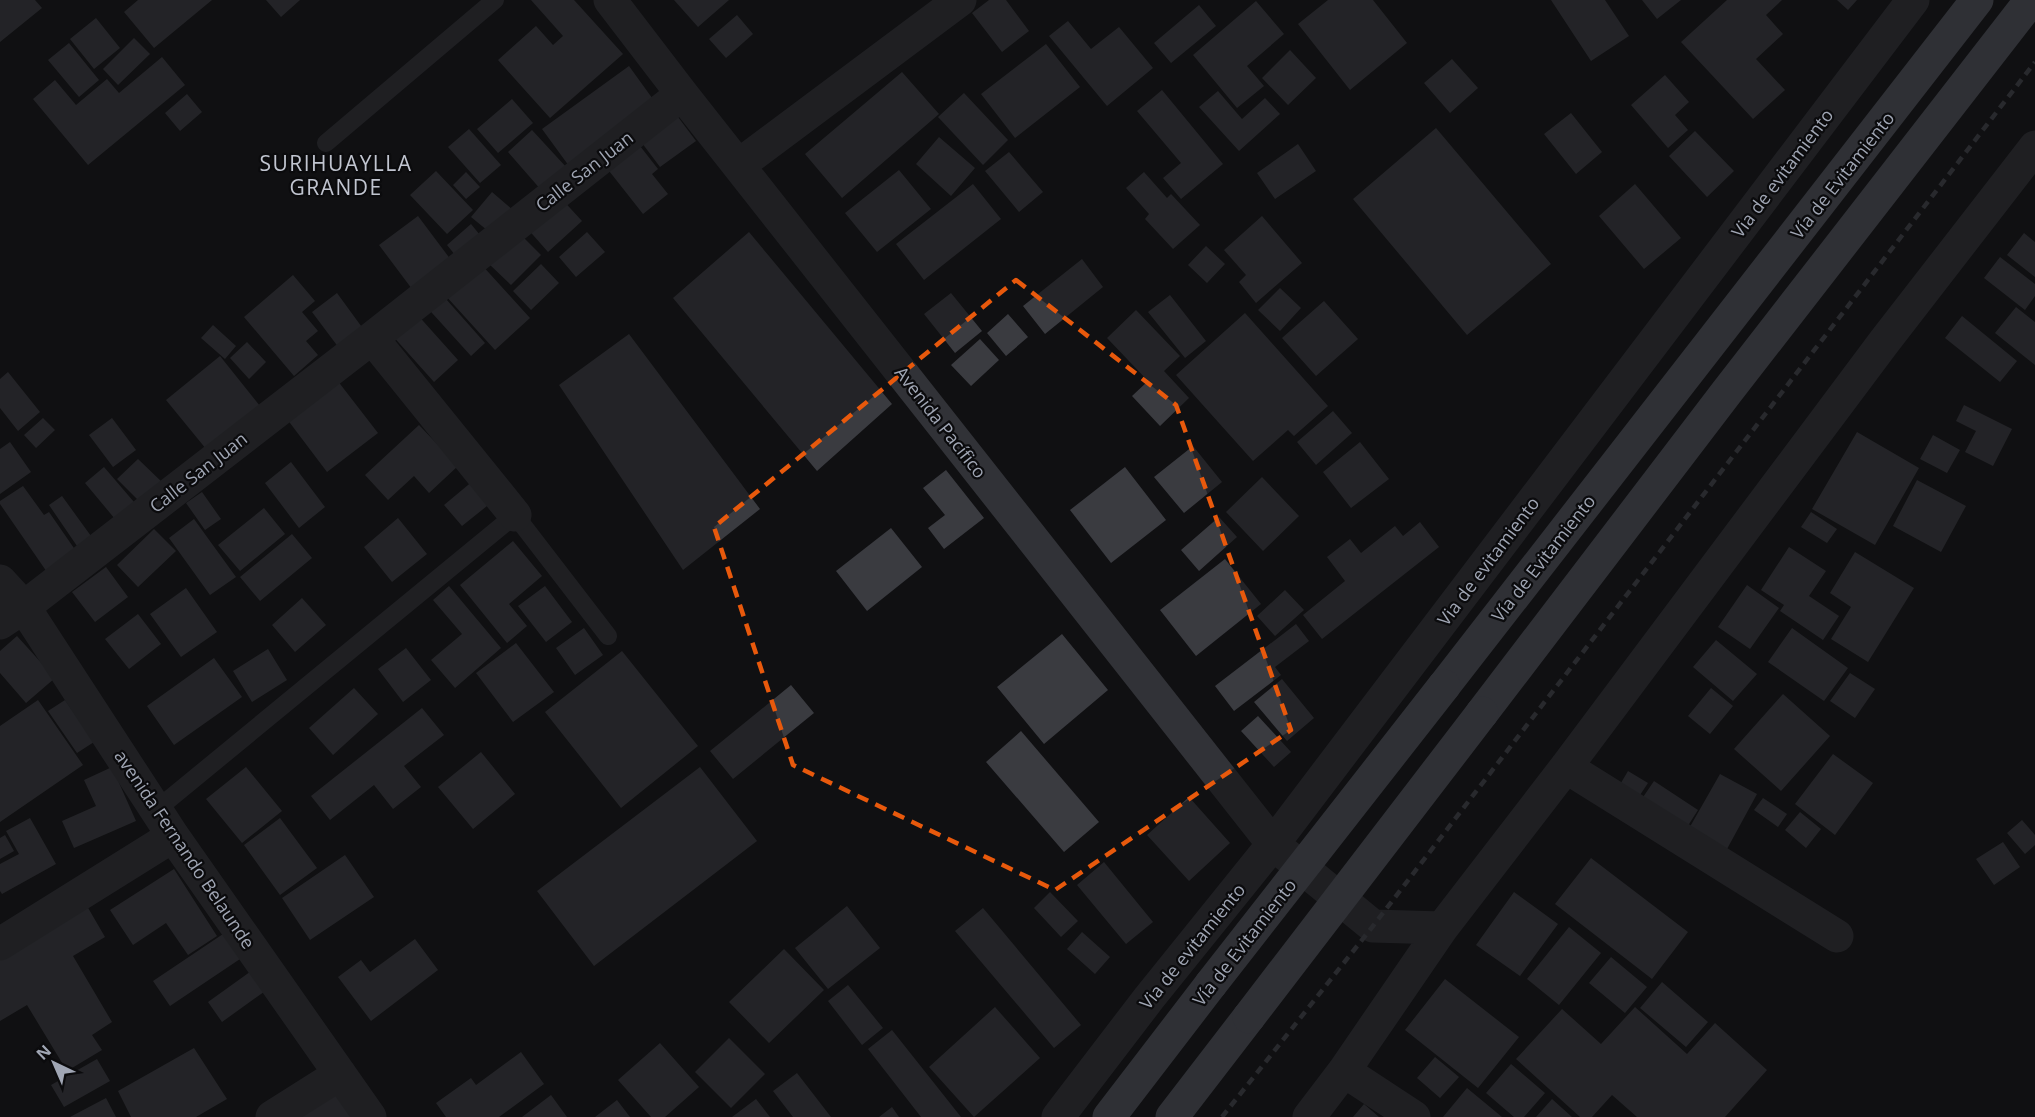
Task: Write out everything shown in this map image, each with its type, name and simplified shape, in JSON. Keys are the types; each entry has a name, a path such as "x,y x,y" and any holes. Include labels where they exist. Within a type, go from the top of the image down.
{"highway":[{"name":"Vía de Evitamiento","path":"1109,1117 1977,0"},
{"path":"1172,1117 1734,383 2031,0"}],"street":[{"name":"Avenida Pacífico","path":"610,0 1273,844 1373,926 1442,928"},
{"path":"739,165 960,0"},
{"name":"Via de evitamiento","path":"1058,1117 1273,844 1913,0"},
{"name":"Calle San Juan","path":"12,615 372,338 682,94"},
{"path":"1309,1117 1344,1071 1442,928 1566,767 1884,342 2035,147"},
{"path":"372,338 515,515"},
{"name":"avenida Fernando Belaunde","path":"0,581 12,615 165,823 370,1117"},
{"path":"1566,767 1837,936"},
{"path":"0,944 165,823"},
{"path":"1344,1071 1414,1117"},
{"path":"272,1117 340,1074"}],"lane":[{"path":"326,142 495,0"},
{"path":"165,823 515,515 608,636"}],"highlighted area":[{"path":"1016,280 1176,405 1291,730 1055,890 793,765 714,527"}],"building":[{"path":"0,0 35,0 42,8 0,42"},
{"path":"138,0 212,0 154,48 124,12"},
{"path":"266,0 300,0 281,17"},
{"path":"531,0 574,0 623,54 550,118 498,60 536,26 553,45 563,36"},
{"path":"674,0 729,0 698,27"},
{"path":"989,0 1006,0 1029,31 1002,52 972,13"},
{"path":"1328,0 1373,0 1407,43 1350,90 1298,24"},
{"path":"1551,0 1605,0 1629,36 1591,61"},
{"path":"1642,0 1681,0 1657,19"},
{"path":"1727,0 1782,0 1766,15 1783,34 1756,59 1785,90 1753,119 1681,42"},
{"path":"1837,0 1857,0 1848,10"},
{"path":"1256,1 1284,34 1247,66 1264,86 1237,108 1193,55"},
{"path":"1199,5 1216,26 1171,63 1154,43"},
{"path":"737,15 753,34 726,58 709,39"},
{"path":"96,18 120,48 94,69 70,39"},
{"path":"1068,21 1091,49 1119,27 1153,68 1107,106 1049,36"},
{"path":"134,38 150,54 118,85 103,69"},
{"path":"69,43 99,80 79,97 48,60"},
{"path":"1046,44 1080,87 1015,138 981,94"},
{"path":"1290,50 1316,78 1288,105 1262,78"},
{"path":"162,57 185,85 88,165 33,99 55,80 76,105 107,79 119,93"},
{"path":"1452,59 1478,88 1450,113 1424,83"},
{"path":"629,66 655,102 569,166 542,129"},
{"path":"902,72 939,114 842,198 805,154"},
{"path":"1665,75 1689,102 1675,115 1688,130 1668,148 1631,105"},
{"path":"1162,90 1223,164 1181,199 1163,178 1181,163 1137,111"},
{"path":"1218,91 1242,119 1265,98 1280,114 1239,151 1199,107"},
{"path":"964,93 1008,140 983,165 938,117"},
{"path":"187,94 202,112 180,131 165,113"},
{"path":"512,99 533,123 498,153 477,129"},
{"path":"672,109 696,141 660,167 636,135"},
{"path":"1571,113 1602,152 1576,174 1544,134"},
{"path":"1436,128 1551,264 1467,335 1353,199"},
{"path":"469,129 501,165 480,183 448,147"},
{"path":"532,130 567,168 542,191 508,152"},
{"path":"1695,131 1734,171 1707,197 1669,156"},
{"path":"633,137 658,169 652,174 668,194 643,214 602,162"},
{"path":"939,137 975,168 951,196 916,164"},
{"path":"1298,144 1316,171 1275,199 1257,173"},
{"path":"1009,152 1043,192 1019,212 985,171"},
{"path":"899,170 931,209 877,252 845,213"},
{"path":"436,171 473,210 447,234 410,195"},
{"path":"466,172 480,187 466,199 453,185"},
{"path":"1144,172 1167,198 1171,194 1200,225 1173,249 1145,219 1149,214 1126,188"},
{"path":"973,184 1001,219 924,280 896,244"},
{"path":"1635,184 1681,238 1644,269 1599,216"},
{"path":"492,192 514,211 493,235 471,217"},
{"path":"559,196 582,221 548,252 526,227"},
{"path":"418,216 451,260 412,289 379,245"},
{"path":"1262,216 1302,263 1256,303 1239,282 1246,275 1224,250"},
{"path":"471,224 484,240 460,261 447,245"},
{"path":"518,232 541,255 511,285 488,263"},
{"path":"587,232 605,252 576,277 559,257"},
{"path":"749,232 892,404 817,471 673,298"},
{"path":"2024,233 2035,242 2035,277 2007,255"},
{"path":"1206,246 1225,264 1207,283 1188,265"},
{"path":"2000,257 2035,284 2035,296 2025,310 1984,278"},
{"path":"1082,259 1103,287 1045,334 1023,306"},
{"path":"480,263 530,318 495,350 445,295"},
{"path":"541,264 559,283 531,310 513,291"},
{"path":"293,275 315,301 302,312 318,331 306,341 318,355 294,376 244,317"},
{"path":"1280,288 1301,308 1280,331 1258,310"},
{"path":"438,290 485,343 471,356 423,303"},
{"path":"337,293 364,330 339,348 312,312"},
{"path":"951,293 982,331 955,353 924,314"},
{"path":"1170,295 1206,341 1185,358 1148,312"},
{"path":"1324,301 1358,339 1316,376 1282,338"},
{"path":"2016,307 2035,322 2035,365 1995,333"},
{"path":"1136,310 1180,356 1164,371 1189,398 1160,426 1132,396 1148,381 1107,338"},
{"path":"415,312 458,360 434,382 391,334"},
{"path":"1245,313 1328,406 1294,436 1288,430 1253,461 1176,375"},
{"path":"1008,314 1028,337 1006,356 987,333"},
{"path":"1962,316 2017,361 2000,382 1945,338"},
{"path":"213,325 236,346 225,359 201,338"},
{"path":"629,334 760,509 683,570 559,385"},
{"path":"980,339 999,360 971,386 951,365"},
{"path":"247,342 266,362 249,379 230,358"},
{"path":"220,356 264,411 211,455 166,400"},
{"path":"8,372 40,412 18,431 0,408 0,379"},
{"path":"337,380 378,433 327,472 287,419"},
{"path":"1964,405 2012,429 1993,466 1965,452 1976,431 1956,421"},
{"path":"1333,411 1352,433 1316,465 1297,442"},
{"path":"43,418 55,430 36,448 24,435"},
{"path":"112,418 136,450 113,467 89,435"},
{"path":"419,425 458,466 429,493 414,476 388,500 365,475"},
{"path":"1857,432 1919,468 1875,545 1812,509"},
{"path":"1933,435 1960,450 1947,473 1920,459"},
{"path":"10,442 31,472 0,494 0,449"},
{"path":"1360,442 1389,479 1351,508 1323,472"},
{"path":"1193,446 1222,482 1184,513 1154,477"},
{"path":"138,459 164,484 142,504 117,479"},
{"path":"291,462 325,507 299,528 265,483"},
{"path":"104,467 134,502 115,519 85,483"},
{"path":"1125,467 1166,520 1111,563 1070,510"},
{"path":"946,470 984,518 944,549 928,528 945,515 923,488"},
{"path":"1262,477 1299,516 1263,551 1226,512"},
{"path":"474,480 492,502 462,526 444,505"},
{"path":"1917,480 1966,506 1941,552 1893,526"},
{"path":"23,486 44,515 49,512 78,554 49,575 0,504 0,501"},
{"path":"202,492 221,519 205,530 186,503"},
{"path":"62,496 91,536 77,546 49,505"},
{"path":"264,508 285,534 240,571 218,545"},
{"path":"1811,512 1837,529 1827,543 1801,527"},
{"path":"1219,517 1237,537 1199,571 1181,550"},
{"path":"398,518 427,554 392,582 364,547"},
{"path":"194,519 236,577 210,595 169,538"},
{"path":"1420,522 1439,547 1322,639 1303,615 1345,581 1327,557 1350,539 1361,553 1395,526 1403,536"},
{"path":"891,528 922,567 867,611 836,571"},
{"path":"154,529 176,551 138,587 117,565"},
{"path":"292,534 312,558 260,601 240,577"},
{"path":"513,541 542,576 509,604 527,626 507,643 460,585"},
{"path":"1789,547 1826,571 1809,596 1839,616 1823,640 1780,611 1784,605 1761,590"},
{"path":"1855,552 1914,588 1868,662 1831,639 1851,607 1830,593"},
{"path":"1225,559 1261,604 1196,656 1160,610"},
{"path":"106,567 128,597 95,622 72,592"},
{"path":"1747,585 1779,608 1750,649 1718,627"},
{"path":"449,586 501,648 455,688 431,660 462,634 433,600"},
{"path":"545,586 572,622 546,642 518,606"},
{"path":"186,588 217,632 181,657 150,614"},
{"path":"1285,590 1304,610 1275,636 1257,616"},
{"path":"302,598 326,625 295,652 272,625"},
{"path":"138,614 161,644 129,669 105,639"},
{"path":"1296,624 1309,641 1275,667 1281,675 1234,711 1215,686"},
{"path":"584,628 603,655 575,675 556,648"},
{"path":"1792,628 1848,668 1824,701 1768,662"},
{"path":"1062,634 1108,690 1044,744 997,687"},
{"path":"17,636 55,678 26,703 0,673 0,651"},
{"path":"1716,640 1757,674 1733,701 1693,667"},
{"path":"516,643 554,692 513,722 476,673"},
{"path":"406,648 431,680 403,702 378,669"},
{"path":"268,649 287,680 252,702 233,671"},
{"path":"622,651 698,746 621,808 545,712"},
{"path":"214,658 242,697 174,745 147,706"},
{"path":"1850,673 1875,689 1855,718 1830,701"},
{"path":"1282,679 1314,718 1287,741 1254,702"},
{"path":"791,685 814,713 733,779 710,751"},
{"path":"354,688 378,714 333,755 309,728"},
{"path":"1711,688 1733,706 1710,734 1688,716"},
{"path":"1783,694 1830,736 1781,791 1734,749"},
{"path":"38,700 83,765 0,822 0,726"},
{"path":"65,700 94,742 77,753 48,711"},
{"path":"422,708 444,735 404,766 421,787 393,809 374,785 330,820 311,796"},
{"path":"1258,716 1291,752 1274,767 1241,731"},
{"path":"1021,731 1099,822 1064,852 986,762"},
{"path":"481,752 515,794 473,829 438,787"},
{"path":"1833,754 1873,783 1835,835 1795,804"},
{"path":"112,767 136,821 74,848 62,821 96,806 84,780"},
{"path":"246,767 282,811 242,843 206,799"},
{"path":"700,767 757,841 594,966 537,891"},
{"path":"1628,771 1648,783 1634,804 1615,793"},
{"path":"1720,774 1757,794 1721,860 1683,839"},
{"path":"1654,781 1698,810 1682,835 1637,806"},
{"path":"1189,797 1230,843 1189,881 1147,835"},
{"path":"1763,798 1787,814 1778,827 1754,810"},
{"path":"1800,812 1821,829 1806,848 1785,830"},
{"path":"30,818 56,864 2,894 0,864 19,854 6,831"},
{"path":"280,818 317,868 280,895 244,845"},
{"path":"2022,820 2035,835 2035,845 2025,854 2007,833"},
{"path":"5,835 14,851 0,859 0,838"},
{"path":"2003,842 2020,867 1994,885 1976,859"},
{"path":"345,855 374,897 310,940 282,898"},
{"path":"1591,858 1688,932 1652,979 1555,904"},
{"path":"1104,862 1153,922 1126,944 1077,885"},
{"path":"174,869 217,936 188,955 166,923 133,945 110,910"},
{"path":"1050,892 1078,921 1061,937 1034,908"},
{"path":"1514,892 1558,924 1520,976 1476,945"},
{"path":"87,906 105,937 73,956 112,1022 92,1035 102,1050 67,1071 27,1005 0,1021 0,958"},
{"path":"847,906 880,948 828,989 795,948"},
{"path":"983,908 1081,1025 1054,1048 955,931"},
{"path":"1569,927 1601,953 1559,1005 1527,979"},
{"path":"1082,932 1110,957 1095,974 1067,949"},
{"path":"223,934 240,959 170,1006 153,981"},
{"path":"415,939 438,970 371,1021 338,977 361,960 370,972"},
{"path":"784,949 824,990 769,1043 729,1002"},
{"path":"1611,957 1647,987 1625,1013 1589,983"},
{"path":"254,969 268,989 222,1022 208,1002"},
{"path":"1445,979 1519,1037 1478,1088 1405,1030"},
{"path":"1662,982 1708,1022 1686,1047 1640,1008"},
{"path":"848,985 883,1028 862,1045 828,1001"},
{"path":"995,1007 1040,1058 974,1117 929,1067"},
{"path":"1635,1007 1687,1054 1715,1023 1767,1070 1725,1117 1637,1117 1612,1095 1592,1117 1580,1117 1516,1059 1562,1009 1601,1044"},
{"path":"892,1030 961,1117 921,1117 868,1049"},
{"path":"729,1038 765,1074 731,1108 695,1072"},
{"path":"660,1043 699,1087 665,1117 651,1117 618,1080"},
{"path":"194,1048 227,1099 196,1117 131,1117 118,1091"},
{"path":"521,1052 544,1084 499,1117 446,1117 436,1103 471,1078 476,1085"},
{"path":"1435,1057 1459,1077 1440,1098 1417,1078"},
{"path":"97,1059 110,1081 64,1107 51,1085"},
{"path":"1511,1064 1545,1093 1524,1117 1514,1117 1486,1093"},
{"path":"797,1073 831,1117 793,1117 773,1091"},
{"path":"340,1087 360,1117 293,1117"},
{"path":"1467,1088 1502,1117 1443,1117"},
{"path":"551,1095 567,1117 522,1117"},
{"path":"106,1098 116,1117 70,1117"},
{"path":"756,1099 770,1117 732,1117"},
{"path":"1552,1099 1572,1117 1536,1117"},
{"path":"617,1100 630,1117 595,1117"},
{"path":"1364,1104 1379,1117 1353,1117"},
{"path":"892,1107 899,1117 879,1117"}],"railway":[{"path":"1222,1117 1373,926 2035,62"}],"district":[{"name":"SURIHUAYLLA GRANDE","path":"336,175"}]}
